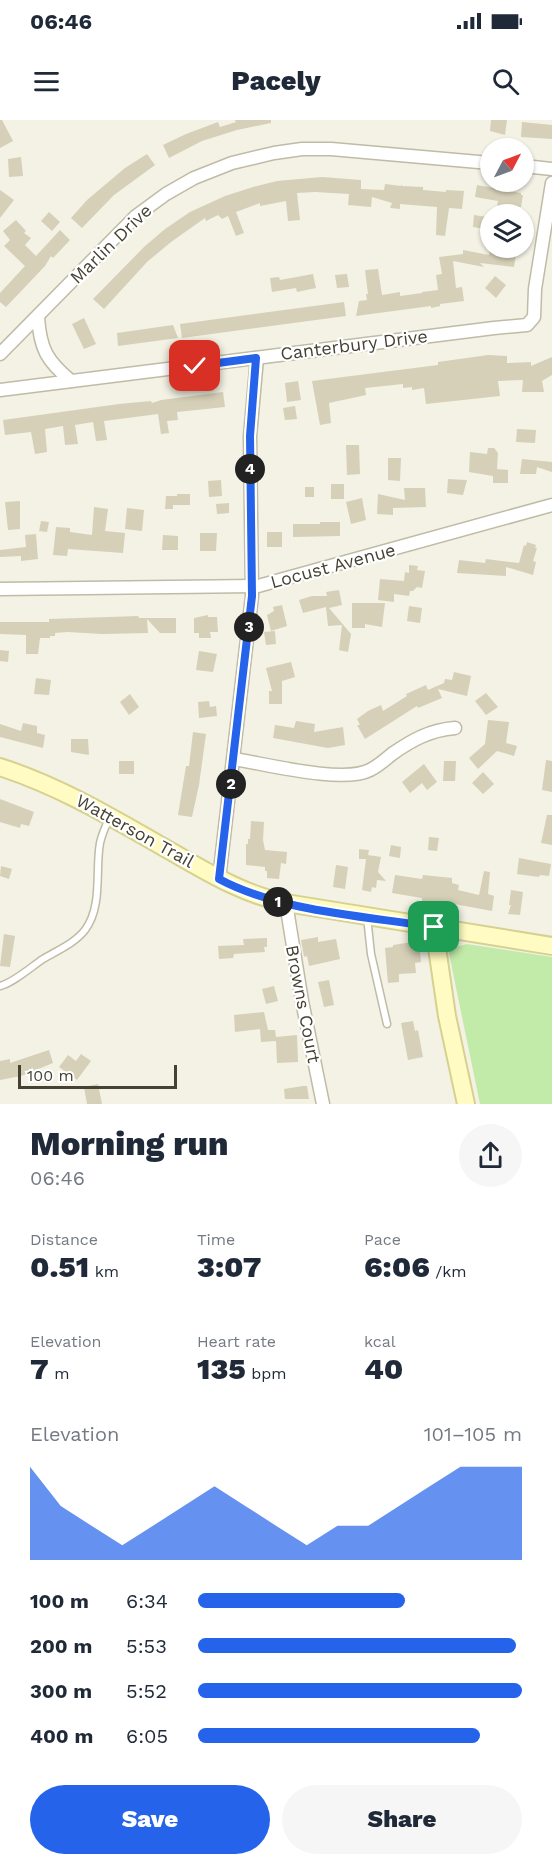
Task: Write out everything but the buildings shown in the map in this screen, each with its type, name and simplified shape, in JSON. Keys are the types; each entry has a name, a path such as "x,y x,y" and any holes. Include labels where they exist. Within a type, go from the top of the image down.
{"main road":[{"name":"Watterson Trail","path":"0,767 50,785 219,879 254,895 286,903 552,946"},
{"path":"434,927 451,1039 466,1104"}],"street":[{"name":"Marlin Drive","path":"0,354 136,216 166,194 194,178 232,163 302,149 331,149 480,162"},
{"path":"534,167 552,169"},
{"name":"Canterbury Drive","path":"0,390 494,328 527,326 534,317 535,289 552,183"},
{"path":"38,317 43,349 57,369 71,381"},
{"path":"219,879 253,587 250,436 256,358"},
{"name":"Locust Avenue","path":"0,589 253,587 552,506"},
{"path":"234,759 331,774 357,775 370,770 408,742 427,733 455,728"},
{"name":"Browns Court","path":"286,903 300,990 323,1104"}],"lane":[{"path":"0,986 73,942 86,929 92,916 96,897 100,843 111,817"},
{"path":"367,916 371,954 387,1024"}],"green space":[{"path":"467,944 552,957 552,1104 480,1104 448,949"}],"route":[{"path":"195,366 256,358 250,436 253,587 219,879 268,899 434,927"}]}
